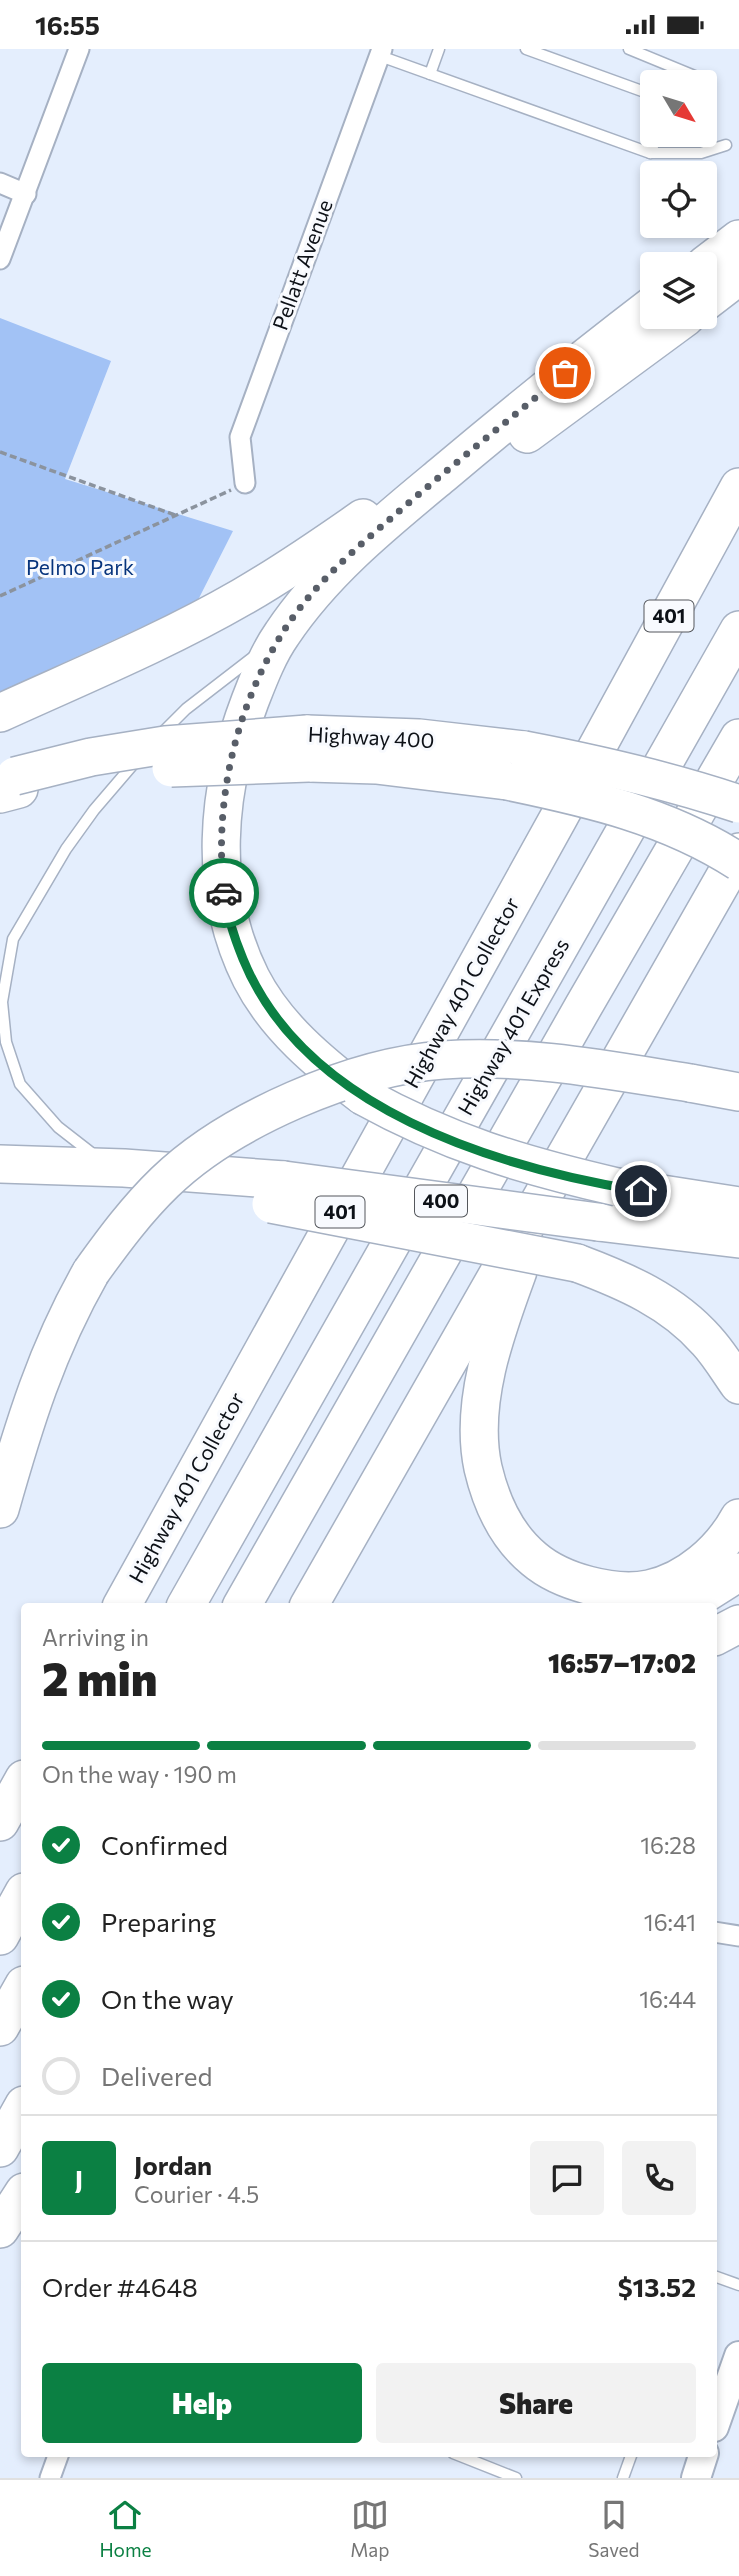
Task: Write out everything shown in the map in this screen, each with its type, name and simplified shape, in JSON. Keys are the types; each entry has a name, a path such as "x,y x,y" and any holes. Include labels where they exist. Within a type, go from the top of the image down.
{"highway":[{"path":"717,256 739,239"},
{"path":"717,293 739,276"},
{"path":"640,315 547,388 371,535 333,572 281,635 261,673 242,721 226,788 221,823 221,867 226,909 251,979 273,1012 299,1042 330,1071 363,1096 414,1124 479,1150 617,1187 739,1206"},
{"path":"242,721 309,630 362,571 509,447 670,329"},
{"path":"0,713 145,647 242,597 331,540 547,388"},
{"name":"Highway 401 Collector","path":"123,1603 739,487"},
{"name":"Highway 401 Express","path":"187,1603 739,630"},
{"name":"Highway 400","path":"8,785 142,770 223,765 308,749 419,738 516,766 606,766 680,784 739,804"},
{"path":"244,1603 739,738"},
{"path":"516,766 691,834 739,862"},
{"path":"310,1603 739,852"},
{"path":"0,1509 24,1423 53,1346 90,1272 126,1224 166,1180 213,1145 261,1117 306,1095 354,1077 442,1060 505,1059 565,1063 739,1092"},
{"path":"571,1145 505,1307 480,1408 479,1439 483,1466 499,1516 534,1560 568,1580 613,1589 649,1589 676,1579 718,1548 739,1518"},
{"path":"0,1164 123,1168 277,1192 577,1263 625,1281 667,1305 707,1341 739,1385"},
{"name":"400","path":"277,1192 598,1222 739,1240"},
{"path":"690,1603 739,1572"},
{"path":"717,1635 739,1624"},
{"path":"0,1822 21,1784"},
{"path":"0,1935 21,1897"},
{"path":"0,2027 21,1990"},
{"path":"0,2148 21,2110"},
{"path":"0,2228 21,2196"}],"main road":[{"path":"717,2418 739,2356"},
{"path":"696,2478 703,2457"}],"street":[{"path":"0,259 79,49"},
{"name":"Pellatt Avenue","path":"245,483 240,437 381,52"},
{"path":"0,183 26,194"},
{"path":"717,1933 739,1936"},
{"path":"50,2478 58,2457"}],"lane":[{"path":"430,74 439,49"},
{"path":"526,49 640,90"},
{"path":"629,49 680,70"},
{"path":"381,52 430,74 650,153 701,153 726,145"},
{"path":"650,153 653,147"},
{"path":"123,1168 58,1127 20,1084 6,1042 2,1002 13,939 66,849 94,810 143,753 186,709 281,635"},
{"path":"717,2277 739,2285"},
{"path":"463,2457 516,2478"},
{"path":"623,2478 631,2457"}],"path":[{"path":"0,452 175,515"},
{"path":"0,596 245,483"}],"green space":[{"name":"Pelmo Park","path":"0,318 111,361 65,479 233,531 197,602 0,692"}],"way so far":[{"path":"224,893 221,823 233,751 261,673 281,635 333,572 371,535 565,373"}],"route":[{"path":"224,893 226,909 251,979 273,1012 299,1042 330,1071 363,1096 404,1119 479,1150 571,1176 641,1191"}]}
